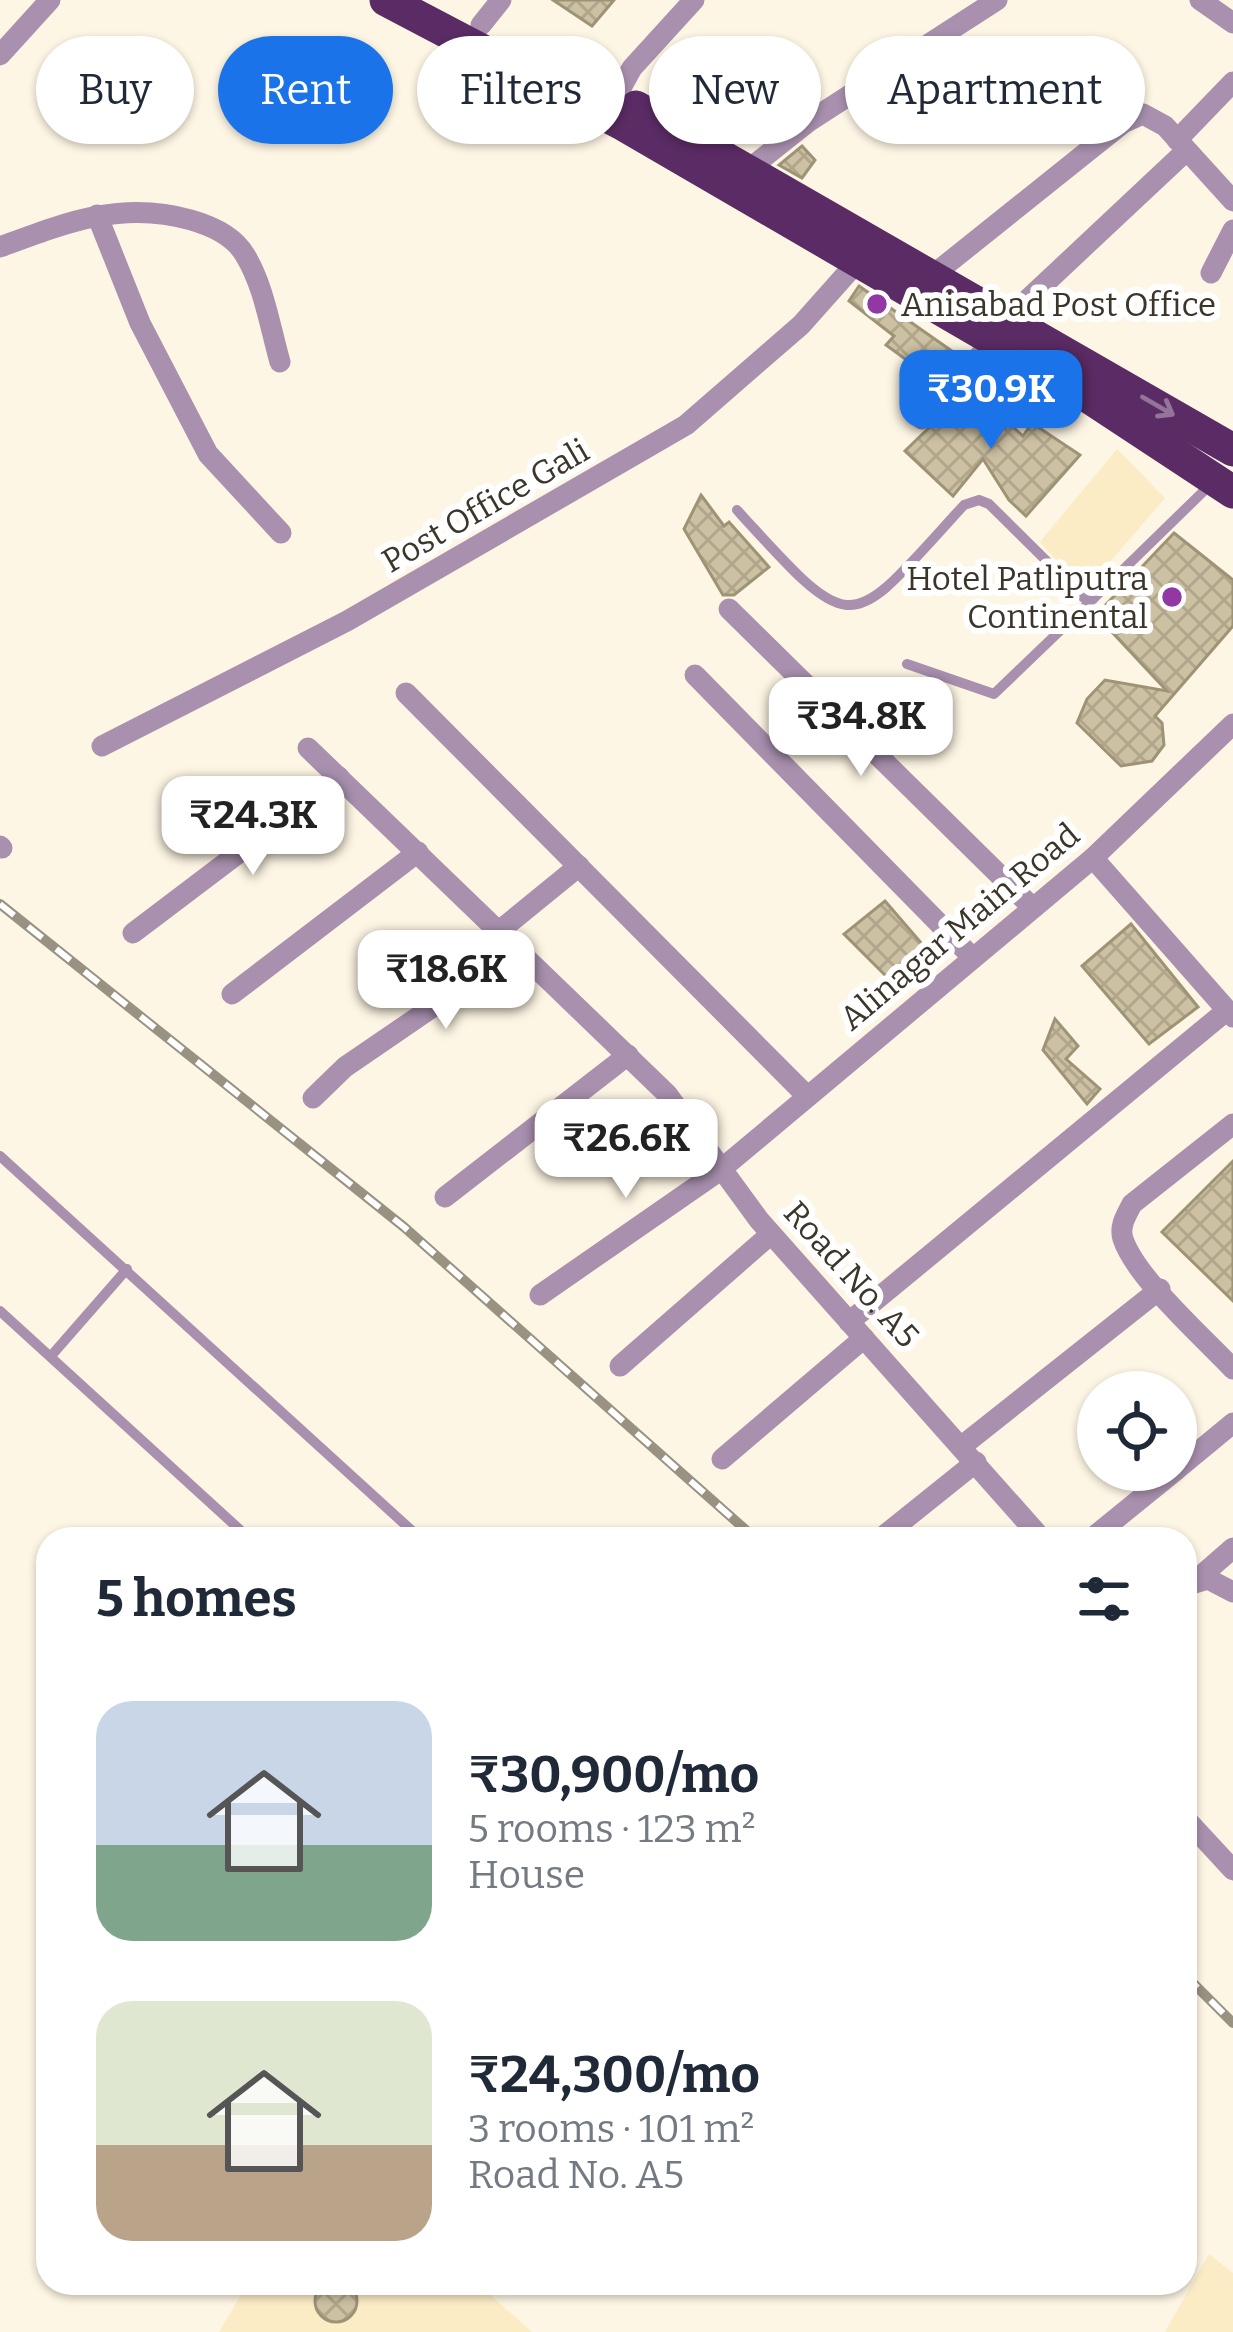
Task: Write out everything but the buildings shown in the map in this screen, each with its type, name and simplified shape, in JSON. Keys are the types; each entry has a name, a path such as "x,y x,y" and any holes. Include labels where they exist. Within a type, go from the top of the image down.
{"highway":[{"path":"386,0 568,92 858,261 1001,329 1233,450"},
{"path":"433,0 491,13 525,36"},
{"path":"625,102 933,275 1001,329 1224,487"}],"street":[{"path":"0,55 50,0"},
{"path":"625,81 694,0"},
{"path":"749,169 808,122 997,0"},
{"path":"1200,0 1233,22"},
{"path":"922,419 1001,329 1182,146 1233,82"},
{"path":"933,275 1132,117 1152,116 1233,201"},
{"path":"0,247 97,215 153,211 196,222 232,240 259,287 280,362"},
{"path":"97,215 133,307 208,454 281,533"},
{"path":"1210,273 1233,230"},
{"name":"Post Office Gali","path":"102,746 347,621 670,435 765,359 858,261"},
{"path":"729,609 1033,908"},
{"path":"694,676 973,958"},
{"path":"406,693 806,1095"},
{"name":"Alinagar Main Road","path":"541,1295 719,1171 1093,858 1233,724"},
{"name":"Road No. A5","path":"308,748 628,1054 685,1115 719,1171 771,1234 1032,1527"},
{"path":"133,933 339,777"},
{"path":"232,994 418,852"},
{"path":"722,1459 856,1330 1229,1014 1093,858"},
{"path":"498,932 579,866"},
{"path":"314,1098 344,1067 515,950"},
{"path":"445,1196 628,1054"},
{"path":"1233,1124 1151,1187 1123,1221 1123,1238 1160,1288 1233,1369"},
{"path":"620,1366 771,1234"},
{"path":"893,1527 1160,1288"},
{"path":"1197,1453 1233,1423"},
{"path":"1106,1527 1150,1491"},
{"path":"1197,1578 1233,1548"},
{"path":"1197,1582 1208,1579 1233,1592"},
{"path":"1197,1832 1233,1870"}],"lane":[{"path":"908,664 994,694 1093,599 1224,487"},
{"path":"737,510 817,594 841,608 869,604 964,505 979,500 989,504 1084,598 1093,599"},
{"path":"0,1156 408,1527"},
{"path":"51,1356 127,1269"},
{"path":"0,1310 6,1323 51,1356 237,1527"}],"shaded area":[{"path":"1117,449 1165,498 1085,591 1040,542"},
{"path":"1209,2254 1233,2273 1233,2332 1165,2332 1186,2295 1197,2295 1197,2275"},
{"path":"241,2295 490,2295 532,2332 219,2332"}],"railway":[{"path":"0,904 404,1227 742,1527"},
{"path":"1197,1987 1233,2023"}],"place":[{"name":"Anisabad Post Office","path":"877,304"},
{"name":"Hotel Patliputra Continental","path":"1172,597"}]}
